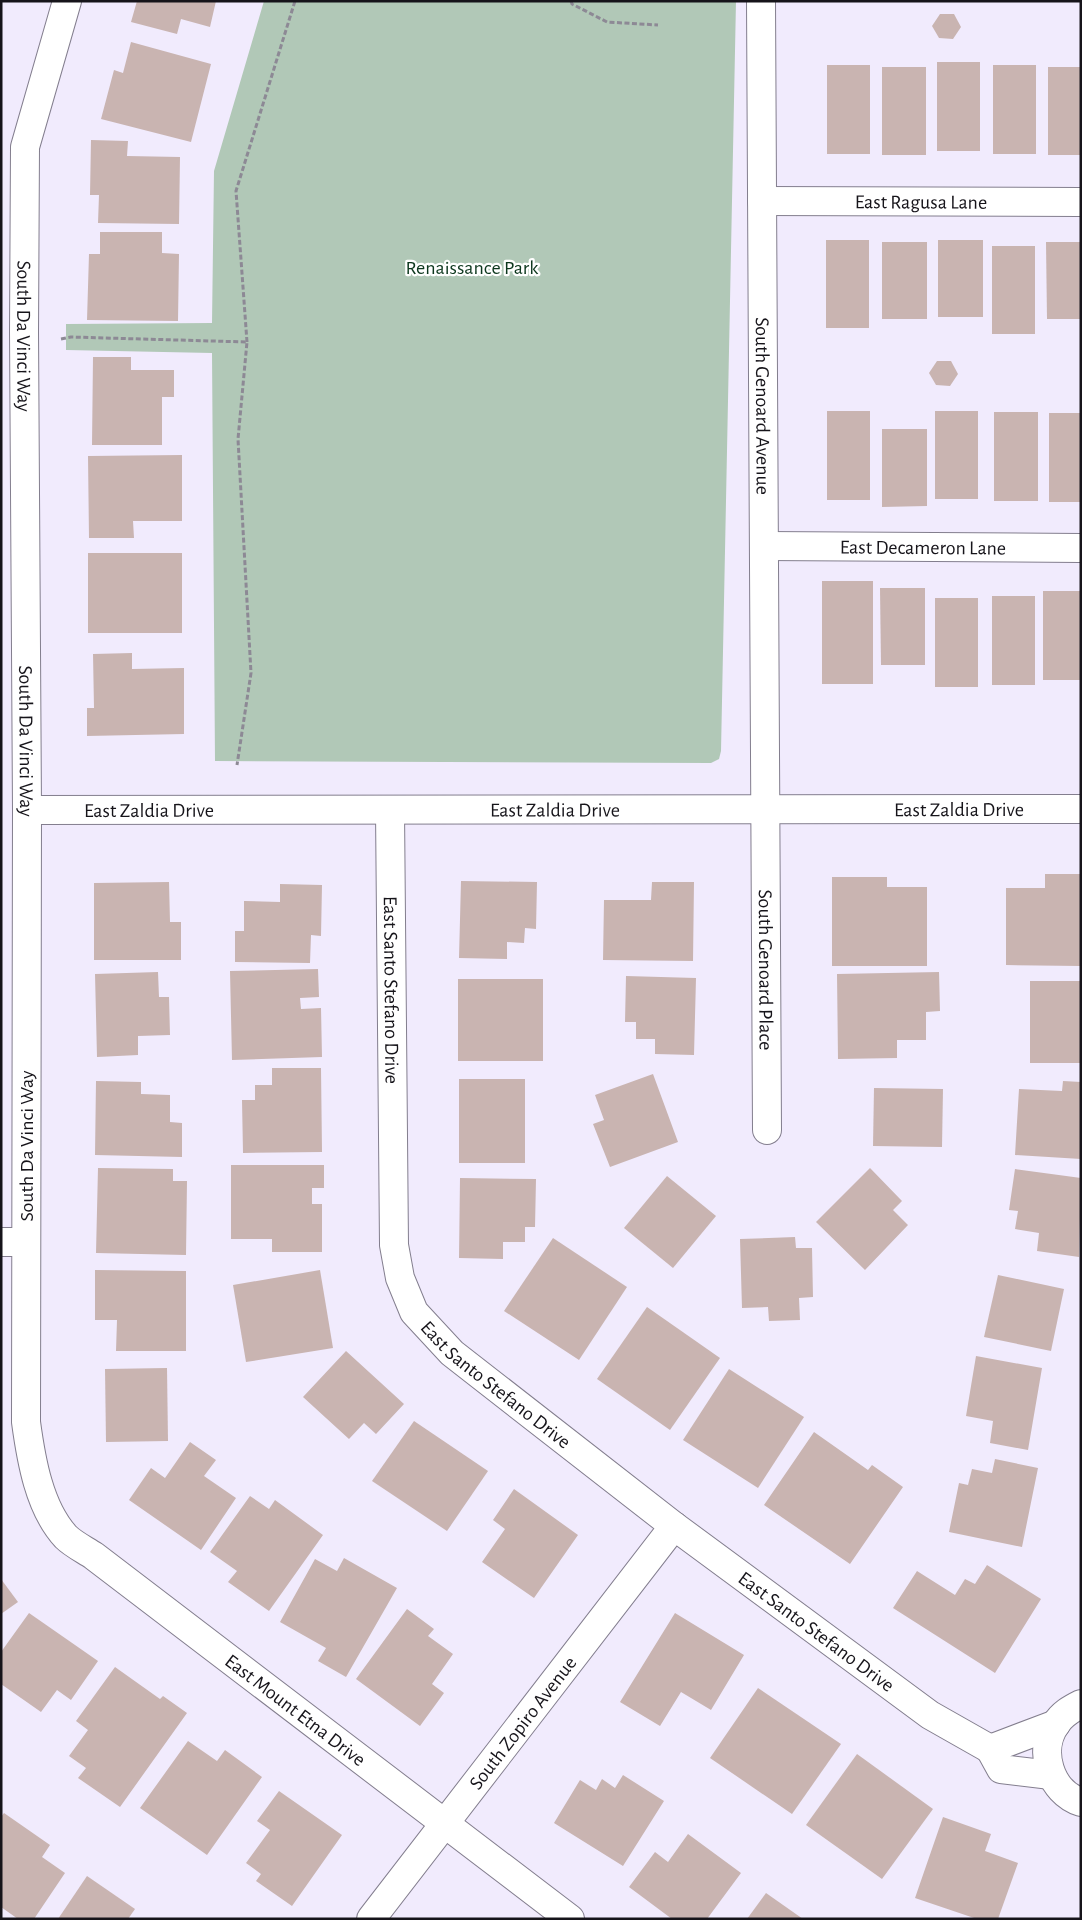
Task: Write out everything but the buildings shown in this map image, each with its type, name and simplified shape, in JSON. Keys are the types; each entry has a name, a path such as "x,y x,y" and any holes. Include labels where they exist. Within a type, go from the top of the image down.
{"street":[{"name":"South Da Vinci Way","path":"39,1486 26,1422 13,1242 27,810 12,332 25,147 67,1"},
{"name":"South Genoard Avenue","path":"761,1 765,810"},
{"name":"East Ragusa Lane","path":"762,201 1081,202"},
{"name":"East Decameron Lane","path":"764,546 1081,548"},
{"name":"East Zaldia Drive","path":"27,810 1081,809"},
{"name":"East Santo Stefano Drive","path":"390,810 394,1245 400,1278 414,1312 452,1353 674,1526 930,1715 990,1749 1001,1769 1051,1775"},
{"name":"South Genoard Place","path":"765,810 767,1130"},
{"name":"East Mount Etna Drive","path":"39,1486 50,1513 66,1537 570,1919"},
{"name":"South Zopiro Avenue","path":"371,1919 674,1526"},
{"path":"1079,1809 1061,1790 1051,1775 1047,1758 1048,1740 1056,1724 1067,1711 1081,1704"},
{"path":"990,1749 1056,1724"}],"path":[{"path":"238,765 251,673 238,439 247,342 236,191 295,1"},
{"path":"572,1 572,4 606,22 658,25"},
{"path":"61,339 247,342"}],"green space":[{"name":"Renaissance Park","path":"264,1 736,1 721,751 719,759 711,763 215,761 212,353 66,350 66,324 212,323 214,171"}]}
